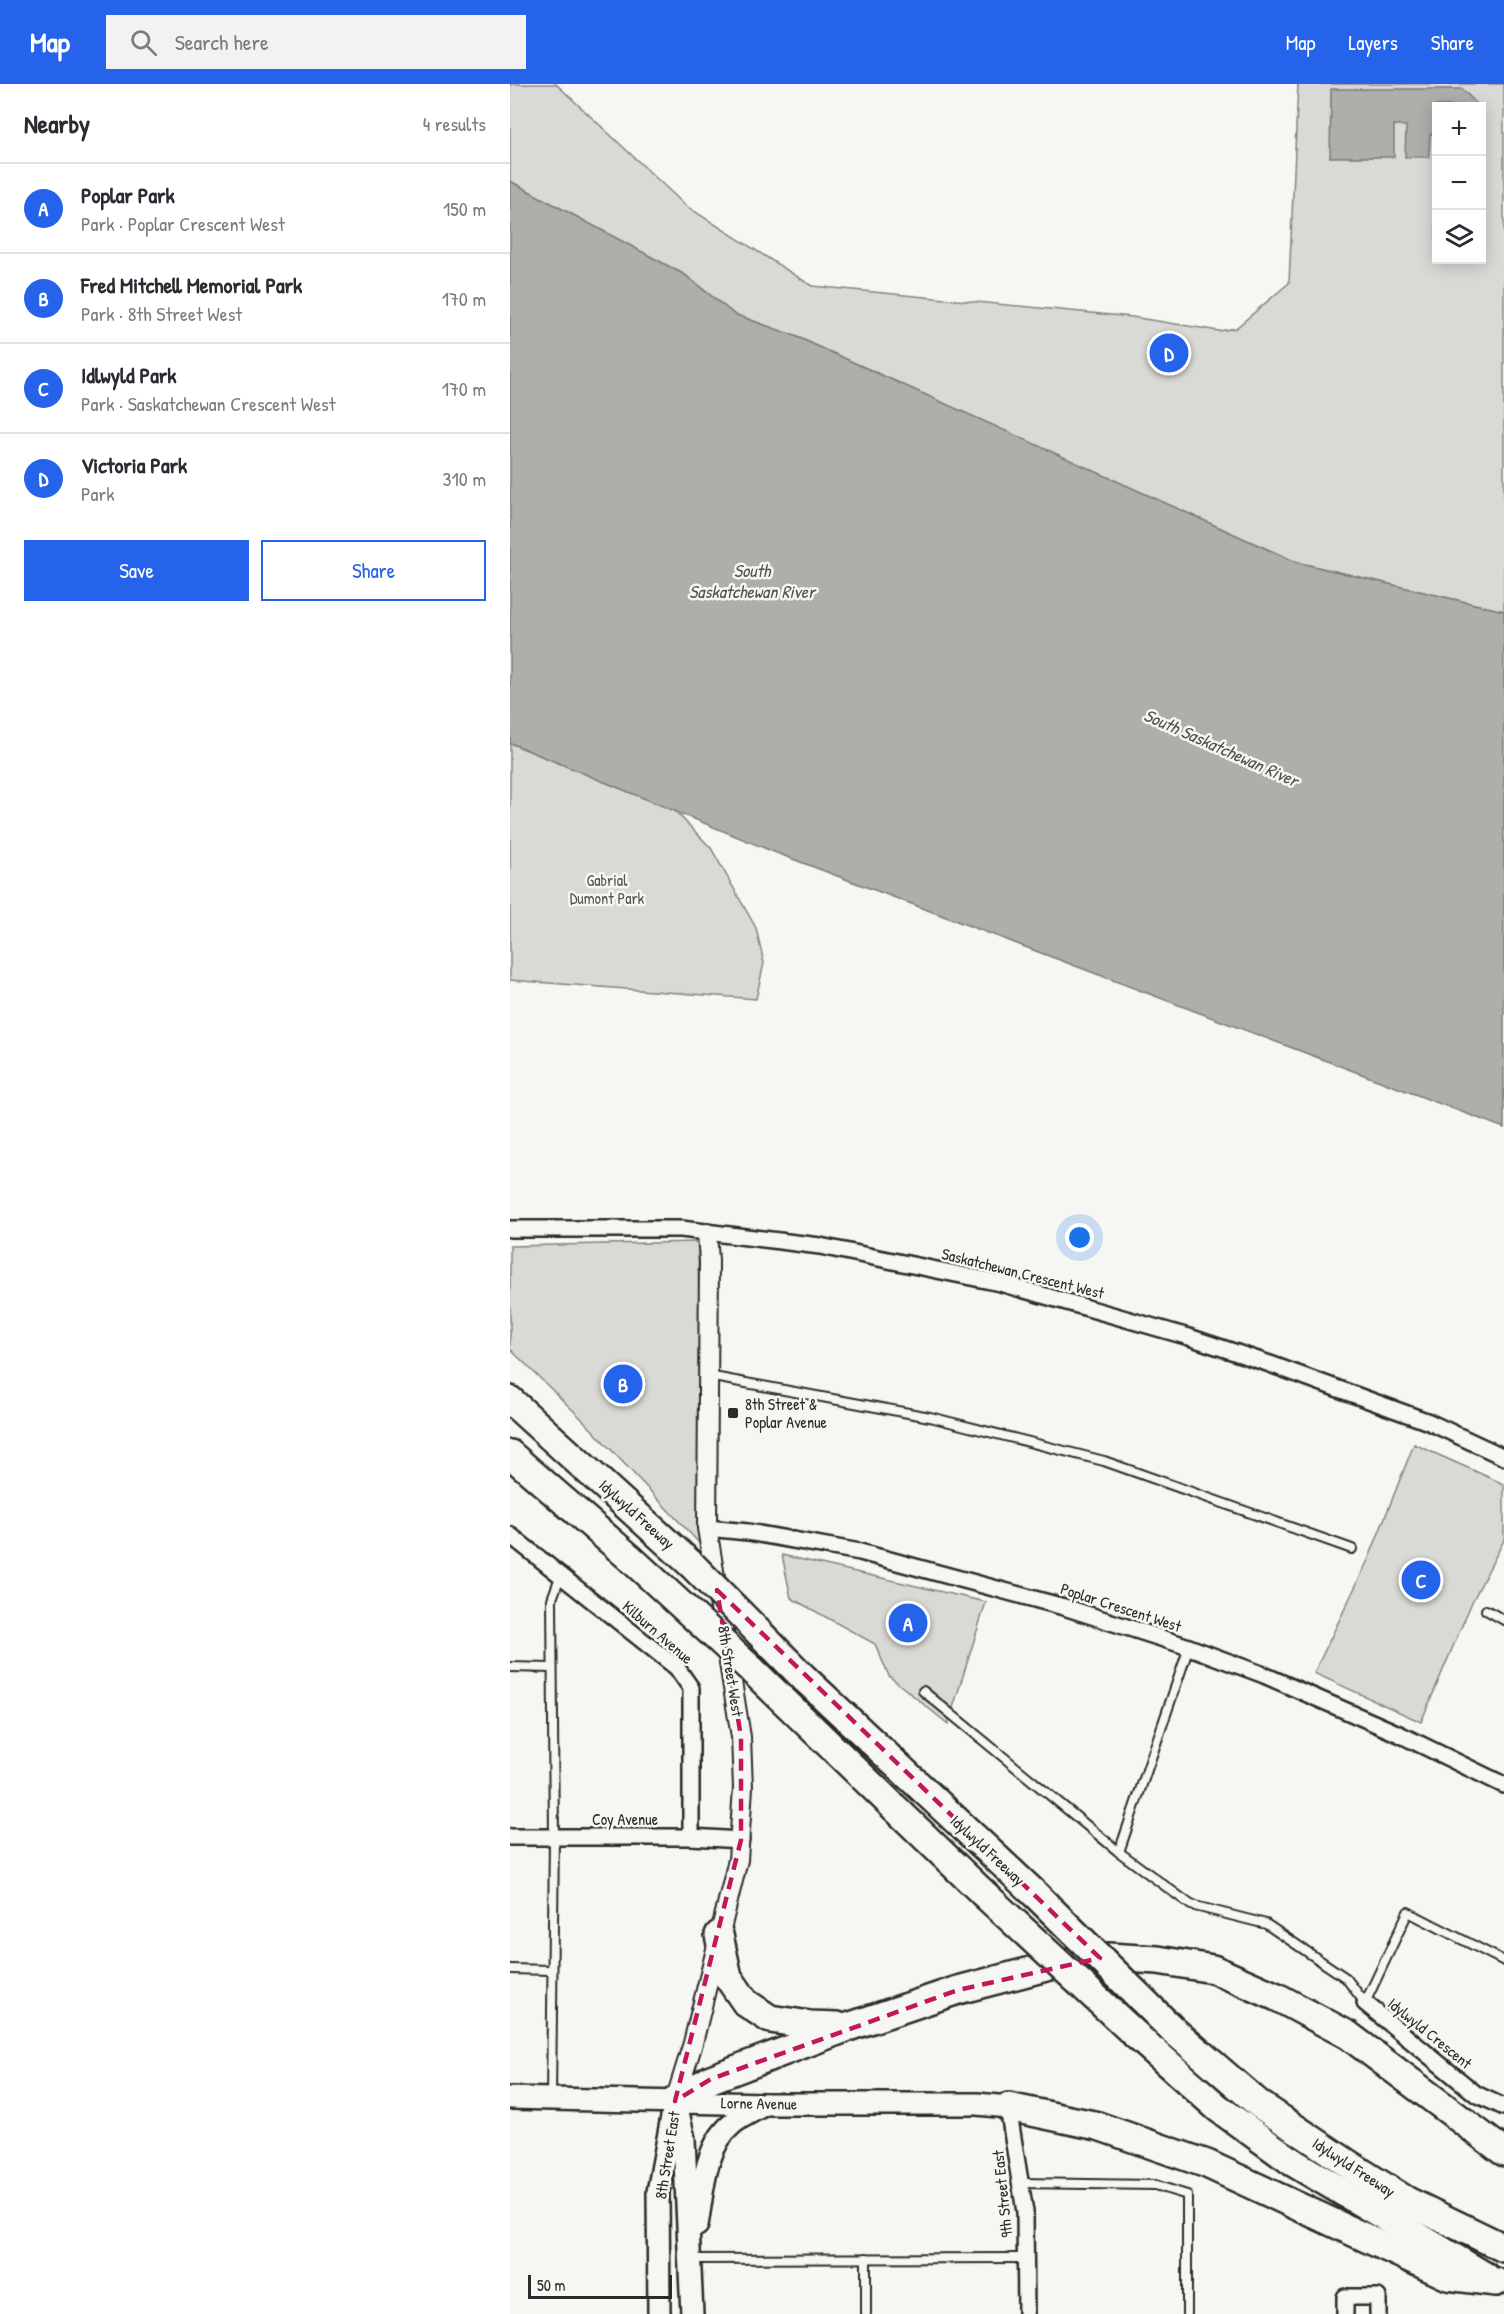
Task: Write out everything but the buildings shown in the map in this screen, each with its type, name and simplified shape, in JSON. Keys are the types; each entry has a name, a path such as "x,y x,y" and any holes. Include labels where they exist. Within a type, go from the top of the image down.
{"highway":[{"name":"Idylwyld Freeway","path":"510,1400 692,1565 805,1679 1036,1895 1172,2029 1259,2104 1407,2201 1504,2248"},
{"name":"Idylwyld Freeway","path":"510,1454 630,1558 751,1669 983,1893 1218,2108 1294,2163 1500,2284"},
{"path":"719,1935 728,1977 746,2003 770,2019 810,2025 851,2026"},
{"path":"675,2101 711,2079 851,2026 958,1989 1073,1962 1108,1957 1158,1960 1213,1969 1277,1997 1348,2035 1504,2152"},
{"path":"1008,2108 1098,2126 1208,2164 1448,2276 1500,2284"}],"main road":[{"name":"Lorne Avenue","path":"510,2098 765,2104 977,2104 1008,2108"},
{"name":"8th Street East","path":"675,2101 684,2131 692,2314"},
{"name":"8th Street East","path":"659,2314 658,2192 675,2101"},
{"path":"691,2259 708,2166 717,2140 732,2123 765,2104"}],"street":[{"name":"Saskatchewan Crescent West","path":"510,1229 681,1229 820,1246 989,1280 1188,1337 1351,1392 1429,1422 1504,1457"},
{"name":"8th Street West","path":"675,2101 693,2043 738,1860 743,1788 741,1737 707,1528 709,1261 707,1233"},
{"name":"Poplar Crescent West","path":"707,1528 759,1534 860,1552 1064,1607 1189,1647 1318,1697 1504,1785"},
{"name":"Kilburn Avenue","path":"510,1535 677,1668 691,1688 691,1837"},
{"name":"Coy Avenue","path":"510,1838 691,1837 741,1840"},
{"name":"Idylwyld Crescent","path":"1365,2003 1476,2094 1504,2107"},
{"name":"9th Street East","path":"1008,2108 1025,2212 1026,2314"},
{"path":"1345,2314 1346,2297 1378,2297 1378,2314"}],"lane":[{"path":"707,1375 930,1417 1104,1461 1352,1549"},
{"path":"551,2099 554,1838 552,1599 561,1574"},
{"path":"1486,1610 1504,1620"},
{"path":"1119,1852 1189,1647"},
{"path":"510,1667 551,1668"},
{"path":"922,1691 1119,1852 1191,1905 1266,1924 1346,1978 1365,2003 1408,1912 1504,1961"},
{"path":"510,1969 551,1970"},
{"path":"1019,2183 1155,2185 1187,2194 1187,2314"},
{"path":"866,2258 866,2314"},
{"path":"691,2259 1026,2258"}],"highlighted area":[{"path":"717,1590 1100,1958 958,1990 711,2079 675,2101 741,1840 741,1737"}],"green space":[{"path":"510,84 556,84 686,206 812,286 1132,317 1219,331 1236,328 1289,283 1298,84 1504,84 1504,611 1296,562 795,336 734,314 685,275 510,181"},
{"name":"Gabrial Dumont Park","path":"510,743 675,811 711,848 756,928 764,963 756,999 510,980"},
{"path":"698,1242 703,1547 582,1419 510,1349 510,1246"},
{"path":"1414,1444 1504,1484 1504,1540 1472,1602 1421,1722 1314,1673 1369,1558"},
{"path":"782,1555 986,1602 948,1724 889,1676 875,1644 791,1598"}],"water":[{"path":"1331,89 1462,89 1475,102 1432,102 1429,157 1405,157 1406,126 1394,125 1394,157 1330,157"},
{"name":"South Saskatchewan River","path":"510,181 685,275 734,314 795,336 1296,562 1504,611 1504,1128 774,852 510,743"}],"place":[{"name":"Victoria Park","path":"1169,353"},
{"name":"Fred Mitchell Memorial Park","path":"623,1384"},
{"name":"8th Street & Poplar Avenue","path":"733,1413"},
{"name":"Idlwyld Park","path":"1421,1580"},
{"name":"Poplar Park","path":"908,1623"}]}
